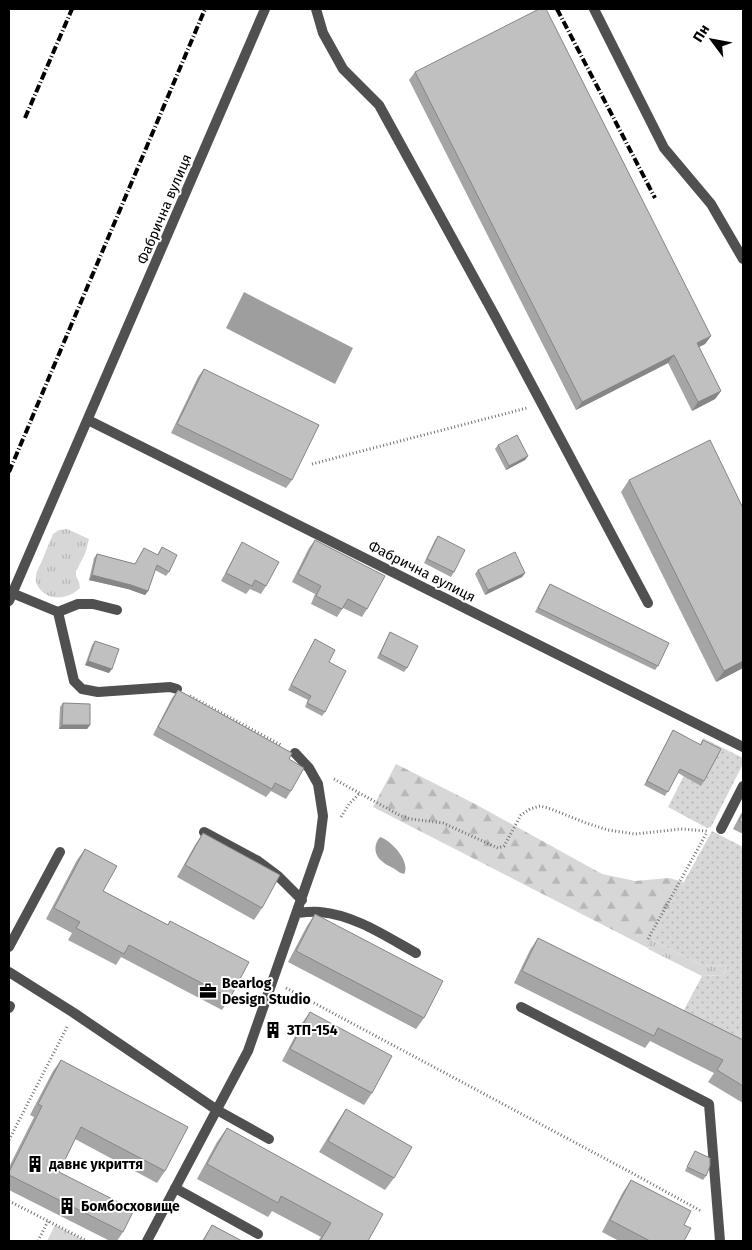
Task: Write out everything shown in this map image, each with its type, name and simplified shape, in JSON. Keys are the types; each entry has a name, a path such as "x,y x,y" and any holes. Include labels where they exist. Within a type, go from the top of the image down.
{"street":[{"name":"Фабрична вулиця","path":"10,597 265,9"},
{"path":"316,9 323,34 343,69 379,105 495,316 648,603"},
{"path":"594,9 664,148 711,204 743,259"},
{"name":"Фабрична вулиця","path":"88,420 743,747"},
{"path":"10,597 58,612 78,604 93,604 117,610"},
{"path":"58,612 74,682 82,689 98,692 170,687 177,689"},
{"path":"147,1241 248,1051 319,848 323,816 318,784 309,768 295,753"},
{"path":"721,829 743,786"},
{"path":"204,832 258,861 278,876 302,900"},
{"path":"9,947 60,852"},
{"path":"297,913 319,912 334,914 360,923 416,953"},
{"path":"9,972 74,1013 217,1110 269,1139"},
{"path":"521,1007 709,1104 720,1241"},
{"path":"175,1188 258,1234"}],"path":[{"path":"312,464 542,404"},
{"path":"177,689 295,753"},
{"path":"309,768 346,785 401,816 443,823 498,848 504,846 521,815 530,809 540,806 608,830 635,834 721,829"},
{"path":"648,939 708,831"},
{"path":"272,981 623,1168 719,1222"},
{"path":"9,1140 74,1013"},
{"path":"9,1201 87,1241"},
{"path":"38,1241 48,1222"}],"green space":[{"path":"67,529 89,539 85,554 76,571 80,588 65,597 53,597 39,588 36,581 36,573 53,534 59,530"},
{"path":"703,738 743,758 743,764 711,827 707,828 668,807"},
{"path":"396,764 477,805 602,874 635,881 669,878 684,882 648,948 373,807"},
{"path":"712,831 743,847 743,1057 677,1023 702,976 723,975 728,965 703,966 652,940"},
{"path":"652,940 703,966 728,965 723,975 702,976 648,949"},
{"path":"55,1225 86,1241 47,1241"}],"shaded area":[{"path":"244,292 353,348 335,384 226,328"},
{"path":"380,837 395,847 403,858 405,864 404,874 385,864 376,854 376,847"}],"building":[{"path":"539,9 546,9 711,336 697,343 721,391 698,402 674,355 582,402 415,72"},
{"path":"204,369 319,425 292,480 177,424"},
{"path":"517,435 528,456 509,466 498,445"},
{"path":"710,440 743,508 743,661 724,671 629,480"},
{"path":"438,536 465,550 454,572 427,559"},
{"path":"315,540 385,576 367,609 348,599 342,609 316,596 321,586 298,574"},
{"path":"242,542 279,562 266,586 255,580 252,586 226,573"},
{"path":"162,547 177,555 169,572 157,565 148,591 92,575 97,554 135,564 144,548 158,555"},
{"path":"515,552 525,573 488,590 478,570"},
{"path":"550,584 669,643 658,666 538,608"},
{"path":"390,632 418,646 407,668 380,654"},
{"path":"315,639 335,650 329,662 346,671 325,712 307,703 311,696 291,685"},
{"path":"95,641 119,649 112,669 88,661"},
{"path":"178,690 292,753 289,759 304,768 291,791 275,783 272,789 158,727"},
{"path":"63,703 90,704 90,725 62,725"},
{"path":"673,730 701,745 703,740 721,749 704,781 680,769 668,792 647,781"},
{"path":"743,813 743,823 739,821"},
{"path":"203,833 280,875 262,908 185,865"},
{"path":"85,849 117,866 103,891 168,925 170,921 249,962 230,998 129,945 124,954 76,928 80,922 54,908"},
{"path":"315,914 443,981 424,1018 296,951"},
{"path":"538,938 743,1040 743,1086 717,1070 723,1060 658,1028 654,1036 522,971"},
{"path":"310,1012 392,1056 372,1093 290,1049"},
{"path":"61,1060 188,1127 165,1171 81,1127 59,1172 134,1210 123,1232 9,1175 42,1106 38,1104"},
{"path":"346,1109 412,1147 394,1178 328,1141"},
{"path":"227,1128 383,1214 368,1241 320,1241 331,1223 281,1196 278,1203 207,1164"},
{"path":"695,1151 710,1158 710,1166 706,1176 687,1167"},
{"path":"631,1180 691,1211 684,1225 691,1228 684,1241 650,1241 610,1220"},
{"path":"212,1225 242,1241 203,1241"}],"railway":[{"path":"25,118 72,9"},
{"path":"9,472 205,9"},
{"path":"557,9 655,198"}],"place":[{"name":"Bearlog Design Studio","path":"208,991"},
{"name":"ЗТП-154","path":"273,1030"},
{"name":"давнє укриття","path":"35,1164"},
{"name":"Бомбосховище","path":"67,1206"}]}
